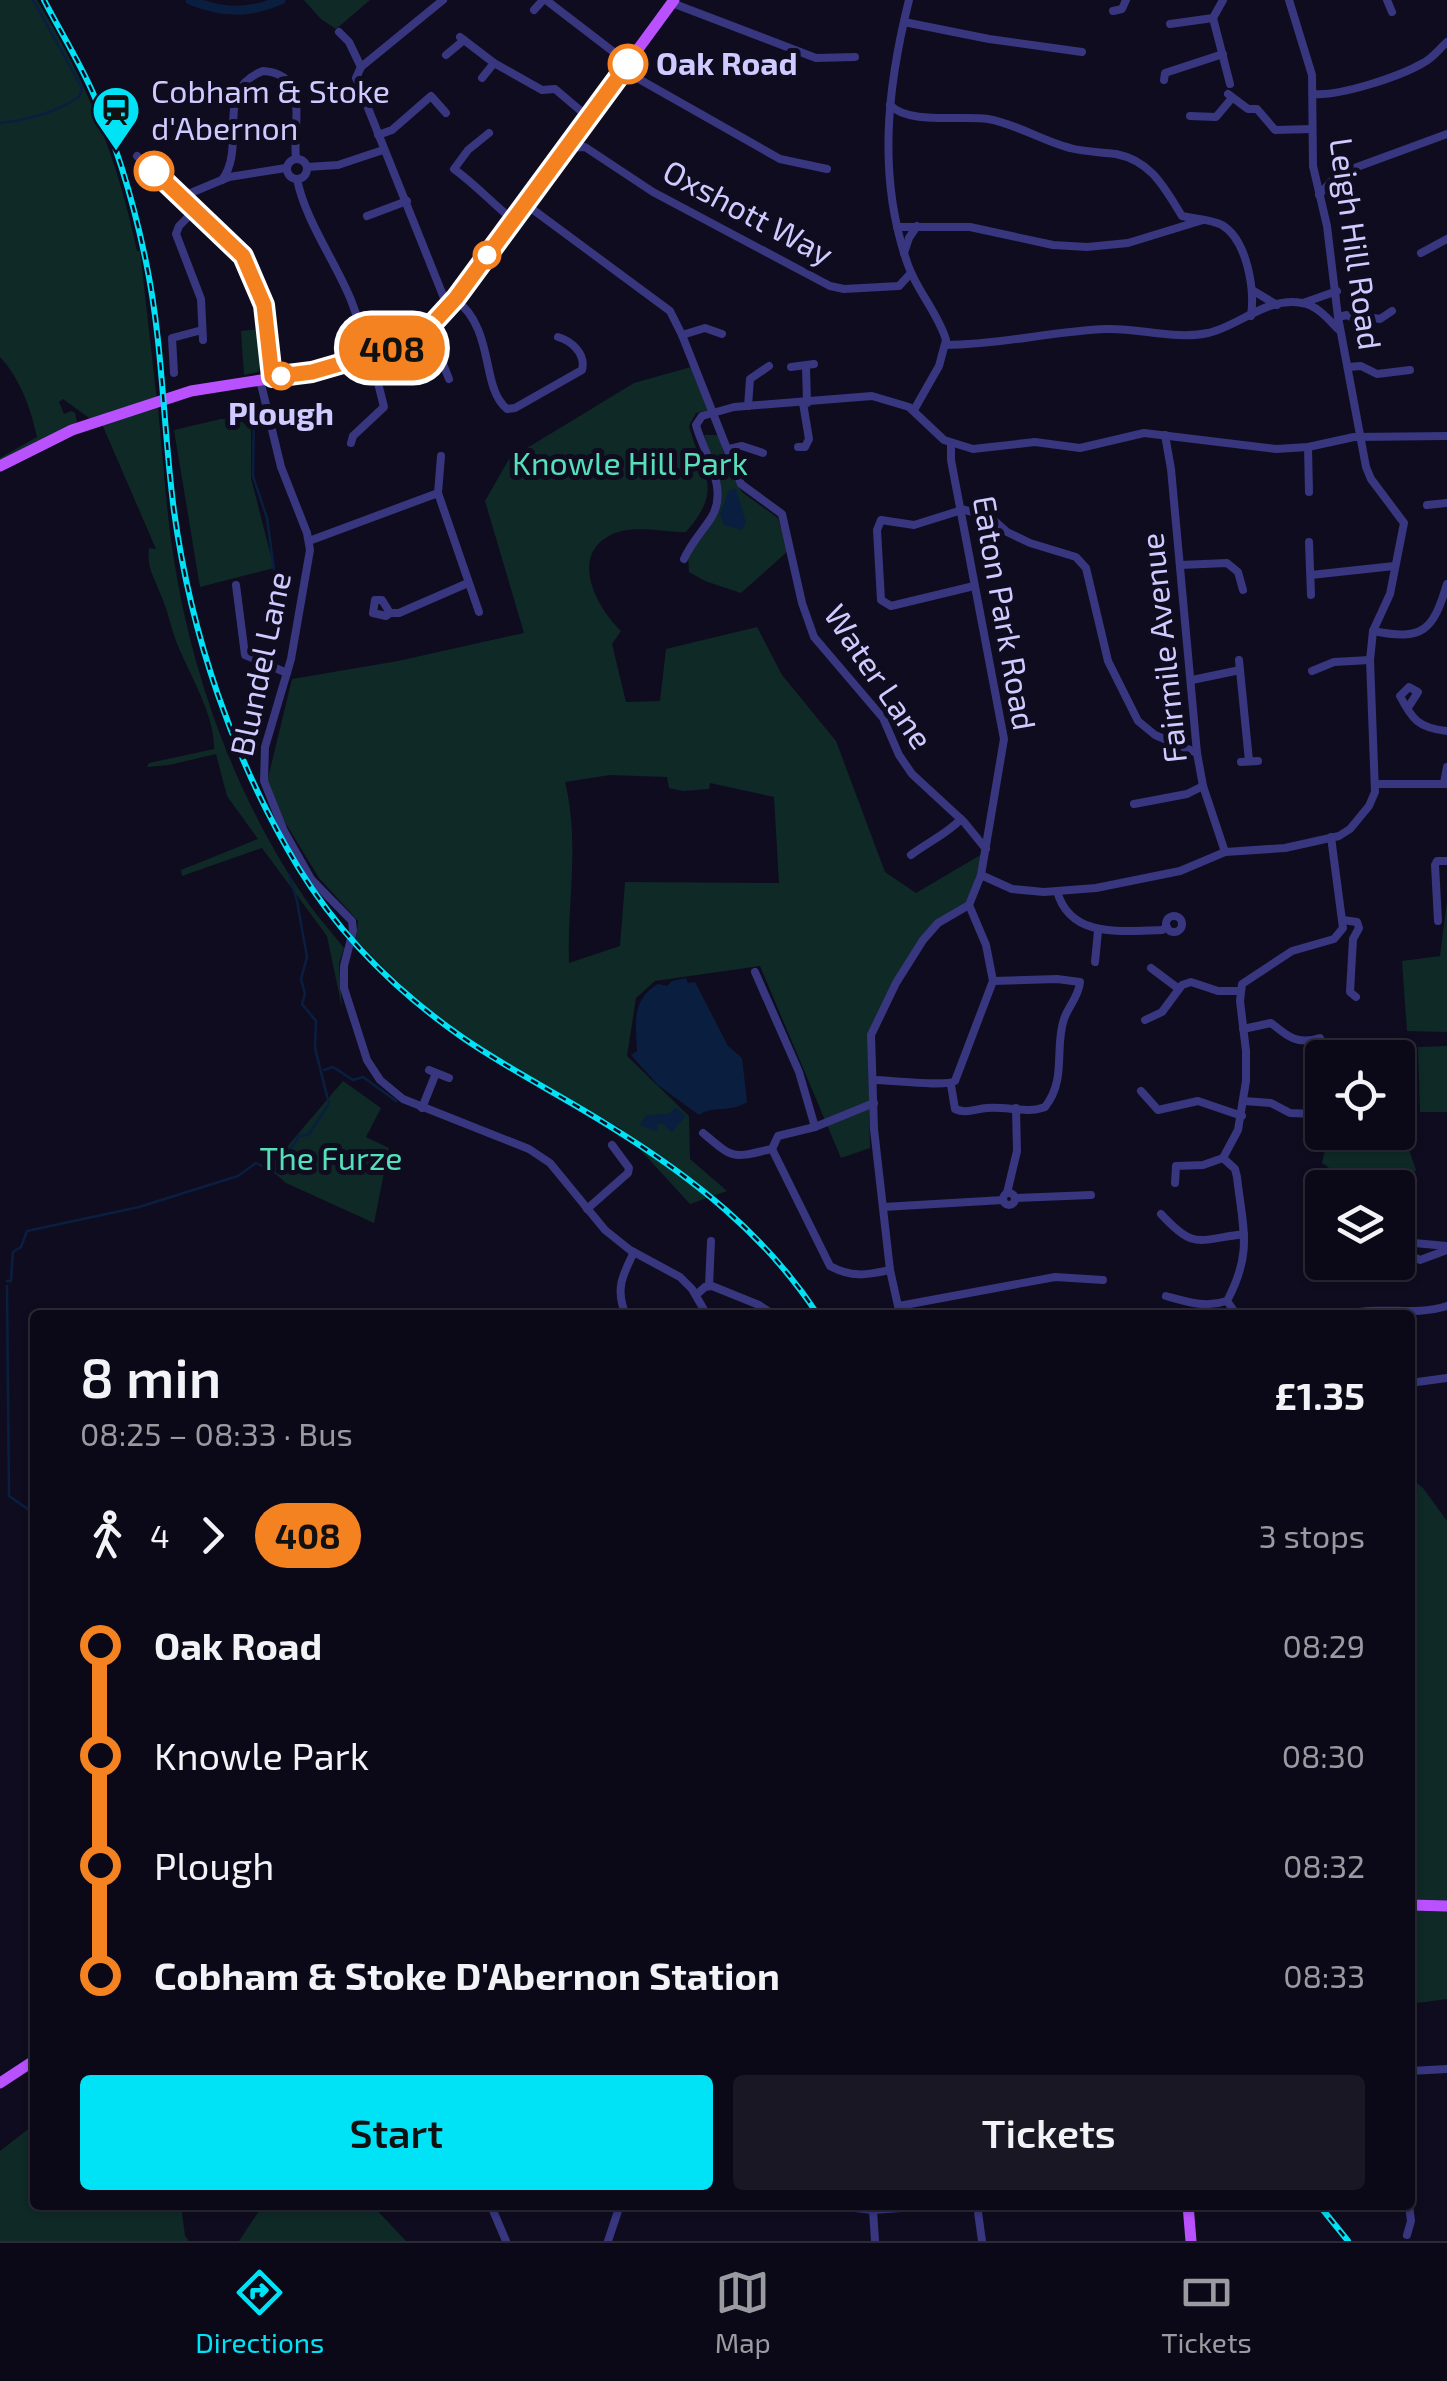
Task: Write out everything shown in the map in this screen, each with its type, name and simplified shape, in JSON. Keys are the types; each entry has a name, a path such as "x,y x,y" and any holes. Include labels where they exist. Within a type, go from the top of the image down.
{"main road":[{"path":"0,466 72,430 191,391 312,372 353,361 387,350 428,326 452,303 673,1"},
{"path":"1415,1905 1447,1906"},
{"path":"0,2084 30,2063"},
{"path":"1188,2210 1191,2241"}],"street":[{"path":"442,0 362,67 357,72 357,81 383,150 452,303 470,314 479,328 497,397 507,410 582,370 584,362 574,344 558,337"},
{"path":"534,10 544,0 625,67 780,159 828,169"},
{"path":"910,0 890,105 888,180 896,227 911,272 946,345 914,410"},
{"path":"1112,11 1122,9 1126,0"},
{"path":"1223,0 1214,18 1230,92 1248,109 1257,109 1275,130 1312,130"},
{"name":"Leigh Hill Road","path":"1289,0 1312,75 1314,166 1366,467 1404,523 1390,594 1373,631 1370,660 1376,784"},
{"path":"1388,0 1392,12"},
{"path":"673,1 816,58 855,57"},
{"path":"1175,20 1214,18"},
{"path":"904,22 1082,52"},
{"path":"339,32 362,67"},
{"path":"446,55 462,38 542,90 555,89 588,117"},
{"path":"1314,94 1328,95 1410,70 1432,58 1447,42"},
{"path":"1163,74 1222,54"},
{"path":"482,78 494,62"},
{"path":"222,180 235,154 234,96 249,77 270,71 284,76 296,95 296,158"},
{"path":"1190,116 1216,117 1230,92"},
{"path":"378,135 392,130 431,96 446,113"},
{"path":"890,105 902,115"},
{"path":"889,123 902,115 989,119 1071,149 1120,155 1150,170 1164,184 1182,216 1180,229"},
{"path":"566,148 585,148 580,128"},
{"path":"488,134 451,167 485,192 490,202 512,220"},
{"path":"1320,194 1338,174 1447,134"},
{"name":"Oxshott Way","path":"585,148 641,186 830,286 899,286 920,291"},
{"path":"307,167 338,165 383,150"},
{"path":"235,154 255,172"},
{"name":"Blundel Lane","path":"137,156 243,256 264,305 266,378 281,467 309,541 309,560 287,673 265,747 264,782 293,849 316,885 348,914 353,926 346,953 346,1000 367,1060 386,1087 422,1108 537,1153 563,1175 605,1230 634,1252 670,1270 696,1295 704,1310"},
{"path":"307,167 296,158 286,168 297,179 314,230 342,283 361,335 353,361 375,371"},
{"path":"1314,166 1338,174"},
{"path":"297,179 304,176 307,167"},
{"path":"181,197 222,180 286,168"},
{"path":"177,367 172,338 203,335 201,299 176,234 193,208 197,192"},
{"path":"367,216 407,201"},
{"name":"Water Lane","path":"524,204 664,306 682,335 741,484 782,514 802,604 814,638 884,718 899,755 912,774 960,818 986,849"},
{"path":"1182,216 1216,222 1234,235 1252,290 1251,316"},
{"path":"896,227 970,227 1052,246 1087,247 1128,244 1203,220"},
{"path":"904,252 917,226"},
{"path":"1421,253 1447,239"},
{"path":"899,286 911,272"},
{"path":"1252,290 1277,305"},
{"path":"946,345 988,345 1111,329 1208,333 1277,305 1303,302 1337,290"},
{"path":"1303,302 1342,334"},
{"path":"1338,317 1380,319 1392,311"},
{"path":"428,326 447,377"},
{"path":"682,335 706,328 722,334"},
{"path":"350,444 353,436 384,406 375,371 387,350 361,335"},
{"path":"748,406 750,379 770,366"},
{"path":"791,368 809,366 805,403 809,439 798,448"},
{"path":"1348,367 1361,366 1377,374 1410,370"},
{"path":"684,559 716,507 717,490 709,454 696,425 702,416 712,412 748,406 872,396 914,410 939,437 973,450 1042,442 1080,448 1134,434 1276,449 1308,448 1362,436 1447,436"},
{"name":"Fairmile Avenue","path":"1165,436 1197,753 1203,786 1225,852"},
{"name":"Eaton Park Road","path":"952,444 951,460 1004,739 981,876 969,905"},
{"path":"728,449 742,446 764,453"},
{"path":"1308,448 1309,492"},
{"path":"440,456 438,494 479,612"},
{"path":"309,541 438,494"},
{"path":"1427,505 1447,503"},
{"path":"974,586 891,606 880,600 878,524 884,518 914,524 962,510 988,516 1007,532 1030,543 1076,558 1086,568 1108,661 1138,721 1155,734 1197,753"},
{"path":"1307,548 1311,596"},
{"path":"1180,565 1227,563 1238,572 1242,590"},
{"path":"1311,575 1394,566"},
{"path":"390,613 416,607 468,583"},
{"path":"1373,631 1399,636 1426,628 1440,611 1447,584"},
{"path":"236,586 245,654"},
{"path":"245,654 287,673"},
{"path":"234,663 245,654"},
{"path":"1312,671 1334,662 1370,660"},
{"path":"1192,680 1240,665 1249,761"},
{"path":"1409,706 1421,726 1447,731"},
{"path":"1178,744 1196,736"},
{"path":"981,876 1012,889 1096,888 1164,875 1225,852 1285,848 1346,832 1359,822 1373,800 1376,784 1445,784 1447,767"},
{"path":"1134,804 1187,794 1203,786"},
{"path":"912,856 937,835 949,832 960,818"},
{"path":"1175,1183 1175,1167 1198,1168 1223,1158 1242,1116 1248,1067 1240,991 1244,981 1275,960 1334,939 1343,928 1331,837"},
{"path":"1436,916 1435,865 1437,861 1447,861"},
{"path":"1057,891 1067,913 1098,931 1162,930 1167,926"},
{"path":"874,1080 950,1085 955,1081 992,980 986,944 969,905 938,923 923,940 896,983 871,1035 874,1103 883,1207 890,1270 900,1310 1055,1277 1103,1280"},
{"path":"1343,920 1356,922 1359,928 1353,939 1350,992 1356,997"},
{"path":"1095,962 1098,931"},
{"path":"1151,968 1162,971 1179,989"},
{"path":"755,972 798,1072 815,1127"},
{"path":"950,1085 952,1102 959,1112 1036,1110 1051,1100 1060,1071 1064,1018 1081,986 1076,979 992,980"},
{"path":"1151,1021 1179,989 1191,982 1218,991 1240,991"},
{"path":"1243,1030 1271,1023 1291,1040 1305,1041"},
{"path":"1313,1040 1320,1038"},
{"path":"422,1108 433,1071 449,1078"},
{"path":"1142,1090 1158,1110 1198,1101 1242,1116"},
{"path":"1244,1101 1271,1103 1287,1112 1305,1111"},
{"path":"772,1149 778,1136 815,1127 874,1103"},
{"path":"1008,1197 1017,1151 1016,1108"},
{"path":"703,1133 730,1155 772,1149"},
{"path":"587,1209 630,1168 612,1145"},
{"path":"772,1149 830,1266 860,1276 890,1270"},
{"path":"1223,1158 1236,1172 1244,1234 1242,1274 1227,1301"},
{"path":"883,1207 1092,1195"},
{"path":"1161,1214 1181,1236 1190,1240 1244,1234"},
{"path":"710,1286 711,1241"},
{"path":"1415,1243 1447,1248"},
{"path":"1415,1257 1425,1260 1447,1248"},
{"path":"624,1310 619,1284 634,1252"},
{"path":"696,1295 710,1286"},
{"path":"710,1286 765,1310"},
{"path":"1166,1296 1200,1305 1227,1301"},
{"path":"1227,1301 1233,1310"},
{"path":"1415,1311 1430,1312 1447,1306"},
{"path":"1362,1310 1400,1310"},
{"path":"1415,1382 1447,1378"},
{"path":"1415,2071 1447,2069"},
{"path":"494,2210 506,2241"},
{"path":"608,2241 618,2210"},
{"path":"873,2210 875,2241"},
{"path":"978,2210 982,2241"},
{"path":"1407,2235 1409,2210"}],"green space":[{"path":"0,0 37,0 98,121 140,251 157,401 92,420 63,399 59,402 64,414 75,413 77,422 0,465 0,458 37,437 24,394 0,357"},
{"path":"304,0 370,0 336,29"},
{"path":"262,329 264,364 258,372 244,375 241,331"},
{"name":"Knowle Hill Park","path":"691,367 708,410 696,413 689,426 708,492 698,517 686,532 623,531 600,542 592,553 589,566 595,595 621,631 612,644 626,702 660,701 666,649 757,627 782,675 836,741 885,872 916,893 984,853 967,904 937,922 868,1034 870,1148 841,1158 760,966 655,981 636,998 627,1056 689,1116 690,1159 727,1191 690,1204 620,1128 485,1051 411,995 356,940 358,921 319,878 283,819 267,782 292,679 524,633 485,501 509,459 634,383","holes":["610,775 667,777 669,788 683,791 709,789 710,783 774,797 779,883 625,882 620,946 569,963 572,827 565,782"]},
{"path":"158,408 174,560 205,691 237,776 278,857 344,948 339,964 342,1008 327,936 262,848 182,876 181,870 258,839 227,796 216,754 147,767 149,763 214,749 206,710 151,571 149,548 156,549 102,424"},
{"path":"221,419 240,420 251,429 251,478 274,568 200,587 174,430"},
{"path":"704,435 719,435 728,469 742,492 778,518 788,551 741,593 689,572 688,555 712,522 720,498"},
{"path":"1447,901 1447,1032 1407,1031 1402,961 1440,956"},
{"path":"1447,1046 1447,1112 1420,1112 1418,1047"},
{"name":"The Furze","path":"343,1081 381,1108 366,1137 389,1148 374,1223 286,1183 269,1168"},
{"path":"1325,1150 1409,1150 1416,1170 1333,1170 1322,1163"},
{"path":"1415,1482 1447,1521 1447,1902 1415,1901"},
{"path":"1415,1910 1447,1911 1447,1999 1415,2003"},
{"path":"30,2128 30,2210 182,2210 189,2241 0,2241 0,2151"},
{"path":"260,2210 377,2210 406,2241 239,2241"}],"water":[{"path":"736,489 746,523 741,530 724,525 720,514 729,490"},
{"path":"686,978 688,983 695,982 728,1046 742,1058 747,1102 741,1105 699,1115 658,1085 631,1055 637,1051 637,1013 643,997 658,984 667,986"},
{"path":"676,1107 686,1116 672,1132 661,1123 657,1125 658,1132 640,1125 646,1115 669,1114"}],"waterway":[{"path":"0,123 61,107 79,97 82,88 33,0"},
{"path":"190,0 235,10 281,0"},
{"path":"254,409 253,476 267,518 274,570 269,605 273,633"},
{"path":"7,1281 11,1281 13,1252 21,1247 27,1231 139,1207 238,1176 256,1163 275,1173 299,1136 308,1135 329,1104 315,1048 316,1021 302,1004 305,994 301,979 307,957 289,875"},
{"path":"324,1070 333,1067 353,1080 363,1077 396,1101"},
{"path":"7,1286 9,1496 30,1511"}],"railway":[{"path":"44,0 102,113 136,219 156,323 174,511 191,604 204,650 235,740 298,867 350,938 435,1018 611,1127 698,1187 775,1258 814,1310"},
{"path":"1323,2210 1348,2241"}],"bus line":[{"name":"408","path":"154,171 243,256 264,305 272,377 312,372 392,348 443,314 628,64"}],"place":[{"name":"Oak Road","path":"628,64"},
{"name":"Cobham & Stoke d'Abernon","path":"116,152"},
{"name":"Plough","path":"281,376"}]}
